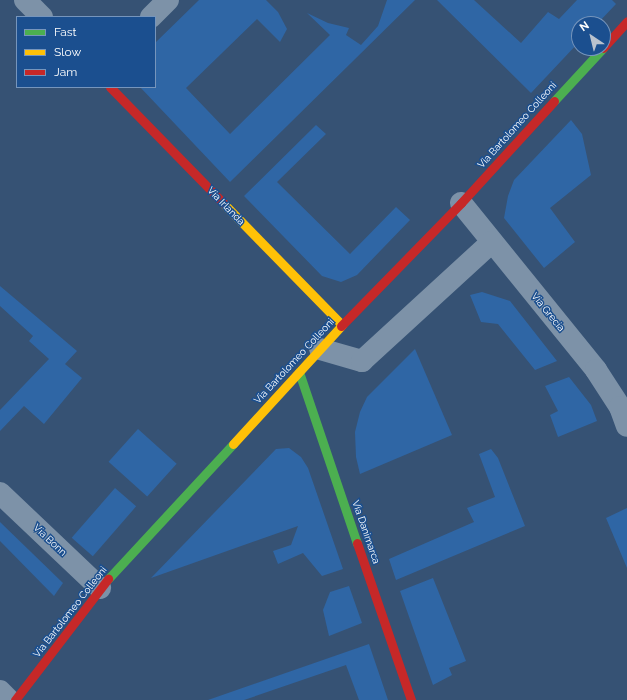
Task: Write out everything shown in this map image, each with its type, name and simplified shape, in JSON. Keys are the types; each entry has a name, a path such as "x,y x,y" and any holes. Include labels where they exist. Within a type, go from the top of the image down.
{"main road":[{"name":"Via Bartolomeo Colleoni","path":"611,39 627,21"},
{"name":"Via Bartolomeo Colleoni","path":"15,700 100,588 342,325 460,203 596,56"},
{"name":"Via Irlanda","path":"111,88 342,325"},
{"name":"Via Danimarca","path":"299,372 411,700"}],"street":[{"path":"25,0 41,16"},
{"path":"152,16 168,0"},
{"name":"Via Grecia","path":"460,203 596,370 620,407 627,426"},
{"path":"320,349 362,361 492,242"},
{"name":"Via Bonn","path":"0,493 100,588"},
{"path":"0,691 9,700"}],"shaded area":[{"path":"199,0 266,0 278,12 287,29 280,42 257,19 186,88 230,134 330,35 307,13 328,23 349,28 346,35 361,45 378,26 387,0 415,0 230,182 141,88 156,88 156,42"},
{"path":"437,0 474,0 521,43 548,12 559,19 577,0 612,0 616,4 605,16 571,16 571,50 531,93"},
{"path":"571,120 582,134 591,175 550,208 575,242 544,268 504,218 508,196 514,180"},
{"path":"316,125 326,134 277,182 350,254 396,207 410,220 357,275 341,282 322,276 244,196"},
{"path":"0,286 77,351 65,364 82,378 44,424 24,406 0,431 0,410 49,359 29,341 33,336 0,306"},
{"path":"482,292 510,301 557,361 535,370 498,324 481,322 470,295"},
{"path":"415,349 452,435 360,474 356,457 355,432 360,412 367,397"},
{"path":"569,377 591,405 597,421 558,437 550,415 558,411 545,386"},
{"path":"138,429 177,464 147,496 109,462"},
{"path":"289,448 301,457 308,468 343,569 322,576 303,553 278,564 273,551 291,545 298,526 151,578 276,449"},
{"path":"491,449 498,458 525,526 396,580 389,559 474,522 467,508 495,497 479,454"},
{"path":"115,488 136,506 93,556 72,538"},
{"path":"627,508 627,568 606,518"},
{"path":"0,522 63,583 54,596 0,541"},
{"path":"433,578 466,661 449,668 452,675 433,685 400,591"},
{"path":"349,586 362,623 329,636 323,610 330,592"},
{"path":"369,644 388,700 359,700 346,665 244,700 208,700"}],"traffic: fast":[{"path":"554,101 596,56"},
{"path":"299,372 357,543"},
{"path":"108,579 233,444"}],"traffic: slow":[{"path":"224,204 342,325"},
{"path":"233,444 341,326"}],"traffic: jam":[{"path":"611,39 627,21"},
{"path":"111,88 224,204"},
{"path":"341,326 461,203 554,101"},
{"path":"357,543 411,700"},
{"path":"15,700 108,579"}]}
